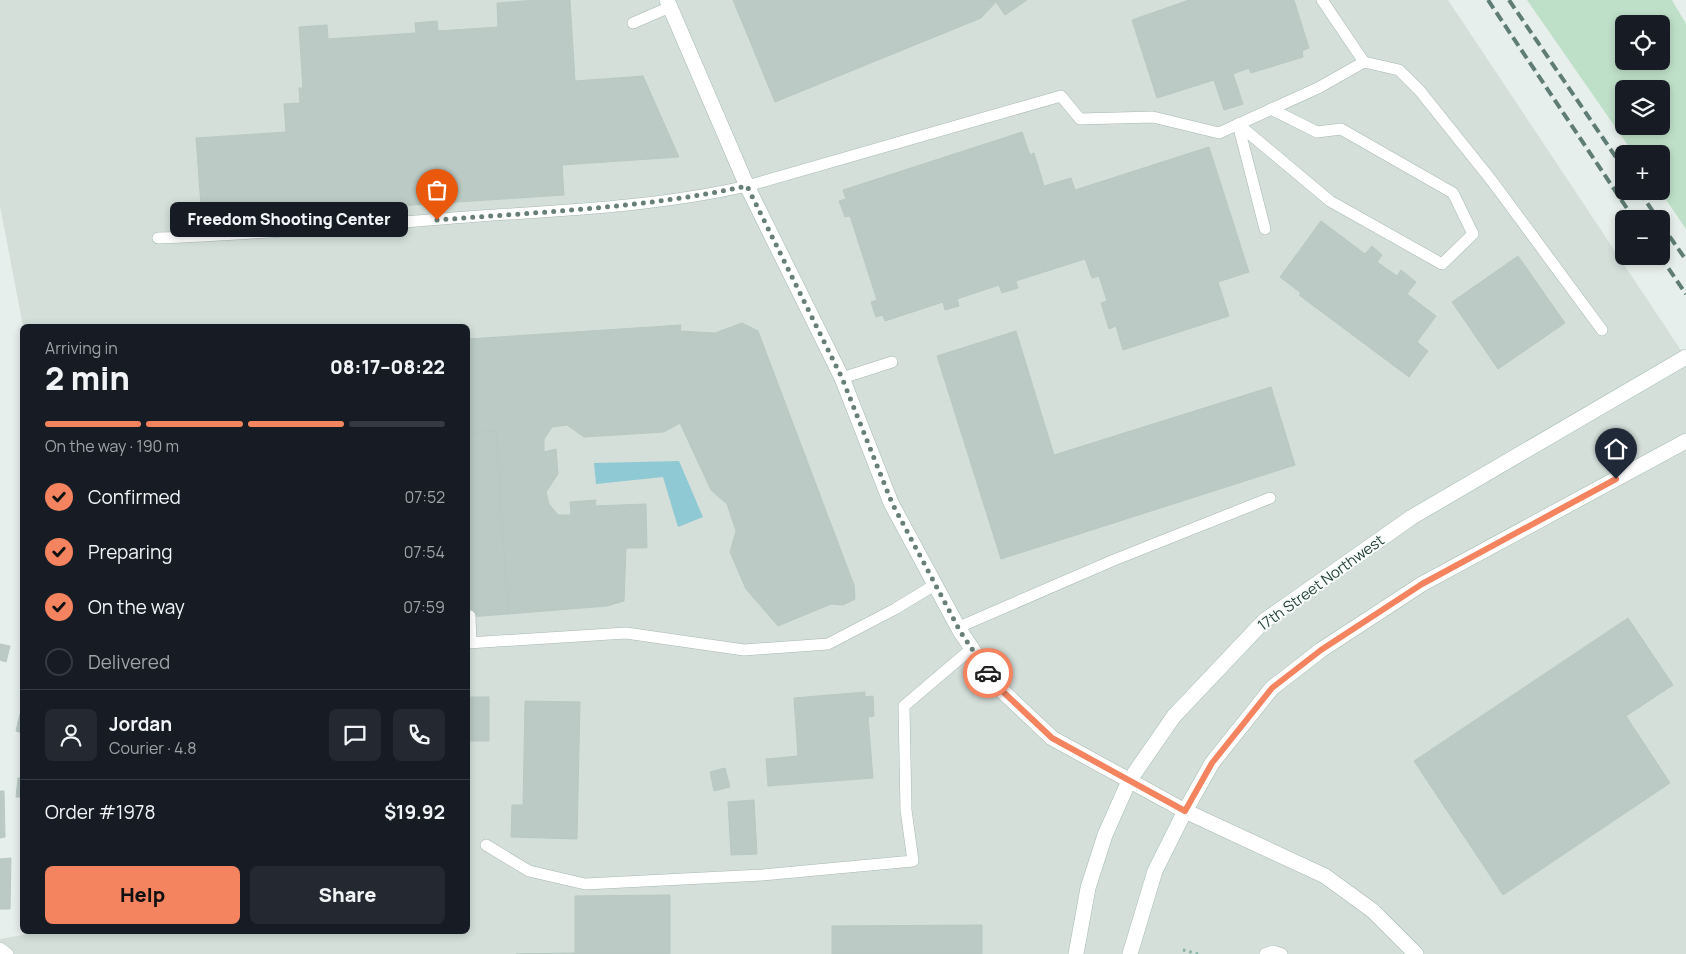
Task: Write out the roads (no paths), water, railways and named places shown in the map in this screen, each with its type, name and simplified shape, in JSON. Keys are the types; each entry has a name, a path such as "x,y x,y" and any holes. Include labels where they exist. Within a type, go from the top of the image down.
{"main road":[{"path":"668,3 747,186 842,378 892,503 971,649 998,687 1052,738 1185,811 1325,876 1374,911 1416,954"},
{"name":"17th Street Northwest","path":"1076,954 1088,888 1106,835 1129,781 1174,716 1264,621 1412,517 1686,357"},
{"path":"1130,954 1155,871 1185,811 1205,774 1231,738 1272,688 1336,639 1422,584 1686,441"}],"lane":[{"path":"1322,0 1364,62"},
{"path":"633,23 668,3"},
{"path":"158,238 248,234 570,210 710,194 747,186 1061,96 1080,119 1153,117 1219,133 1318,88 1364,62 1399,70 1420,91 1492,181 1602,330"},
{"path":"1238,124 1330,201 1442,264 1473,234 1453,193 1341,128 1317,132 1271,109"},
{"path":"1238,124 1265,229"},
{"path":"842,378 892,362"},
{"path":"959,627 1114,560 1270,498"},
{"path":"470,616 470,643 626,633 744,650 828,644 895,609 936,584"},
{"path":"486,845 529,871 585,884 762,875 913,861 906,810 904,706 971,649"},
{"path":"0,948 8,954"},
{"path":"1265,954 1273,951 1282,954"}],"water":[{"path":"679,461 703,517 678,527 663,477 596,484 594,463"}],"railway":[{"path":"1488,0 1628,210"},
{"path":"1509,0 1615,156"},
{"path":"1645,200 1652,210"},
{"path":"1670,237 1686,260"},
{"path":"1666,265 1686,294"}],"place":[{"name":"Freedom Shooting Center","path":"437,220"}]}
